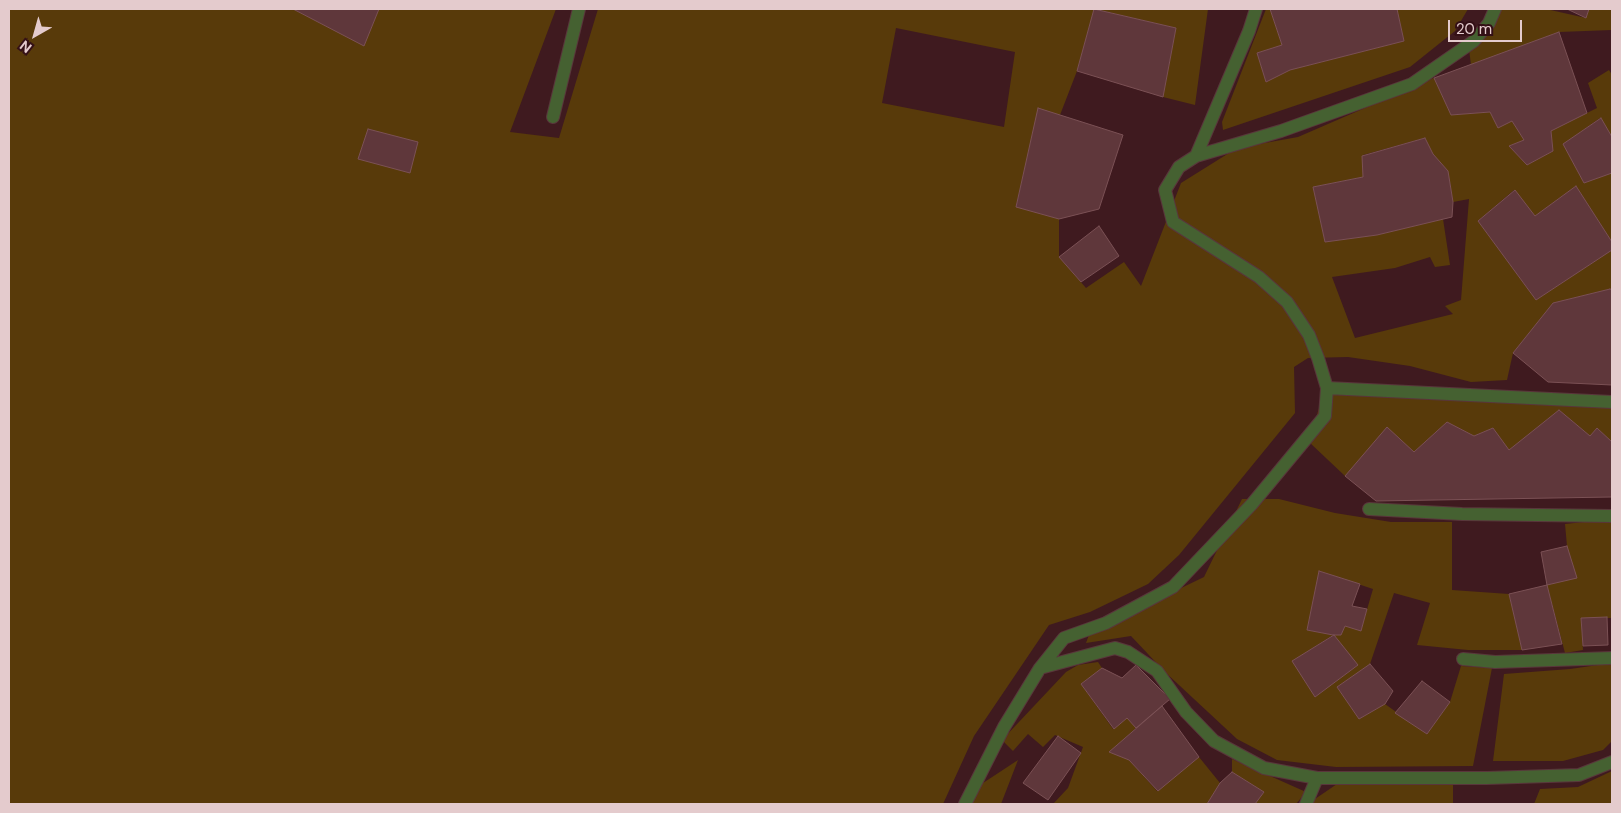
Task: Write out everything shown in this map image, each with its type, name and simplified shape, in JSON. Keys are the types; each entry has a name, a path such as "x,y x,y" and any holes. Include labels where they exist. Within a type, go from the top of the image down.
{"street":[{"path":"553,117 579,9"},
{"path":"1196,156 1249,31 1256,9"},
{"path":"965,804 1004,727 1040,668 1064,638 1106,623 1173,587 1252,504 1325,416 1326,388 1309,335 1288,302 1259,277 1173,222 1165,190 1179,167 1196,156 1281,131 1412,84 1474,41 1489,23 1495,9"},
{"path":"1326,388 1612,402"},
{"path":"1369,509 1462,514 1612,516"},
{"path":"1040,668 1115,648 1128,652 1157,671 1186,712 1214,741 1264,768 1317,778 1487,778 1579,775 1612,762"},
{"path":"1463,659 1495,662 1612,658"},
{"path":"1306,804 1317,778"}],"shaded area":[{"path":"9,9 293,9 364,45 379,9 556,9 510,132 559,138 598,9 1094,9 1077,71 1060,115 1033,132 1016,206 1059,219 1059,257 1086,288 1124,262 1141,286 1181,183 1237,148 1298,137 1434,78 1451,115 1490,112 1498,127 1512,121 1524,140 1509,146 1527,165 1553,151 1551,131 1597,108 1588,83 1609,70 1612,75 1612,137 1600,118 1564,144 1584,183 1612,173 1612,242 1576,186 1535,216 1514,190 1478,221 1536,300 1612,250 1612,290 1553,303 1513,353 1507,380 1471,382 1410,366 1348,357 1308,358 1294,367 1295,413 1179,555 1148,584 1090,612 1049,625 974,736 943,804 9,804","holes":["896,28 1015,52 1004,127 882,103","1425,138 1433,154 1448,171 1453,202 1469,199 1461,300 1445,306 1453,314 1355,338 1332,277 1395,268 1430,257 1435,267 1450,265 1443,219 1377,235 1325,242 1313,187 1363,177 1363,155"]},
{"path":"1095,9 1208,9 1195,105 1163,97 1176,28"},
{"path":"1266,9 1270,9 1282,45 1257,53 1266,82 1290,70 1404,41 1397,9 1468,9 1455,31 1410,67 1223,130 1222,122"},
{"path":"1493,9 1546,9 1586,18 1589,9 1612,9 1612,30 1559,32 1471,65 1469,49"},
{"path":"1332,390 1612,403 1612,442 1597,428 1590,436 1559,410 1509,450 1493,428 1474,436 1447,422 1414,452 1387,428 1345,476 1309,442 1321,401"},
{"path":"1242,499 1279,499 1335,513 1391,522 1452,522 1452,590 1509,594 1522,650 1468,650 1417,645 1430,603 1394,593 1370,664 1337,687 1359,719 1385,704 1427,734 1450,702 1461,666 1492,668 1473,766 1336,767 1277,760 1237,739 1165,672 1131,636 1086,643 1090,632 1204,577","holes":["1319,571 1373,589 1361,630 1345,626 1341,635 1334,635 1357,666 1315,697 1293,661 1333,635 1307,630"]},
{"path":"1612,519 1612,618 1581,618 1583,650 1565,653 1547,585 1567,546 1565,524"},
{"path":"1098,662 1102,668 1081,684 1113,729 1127,718 1136,728 1110,752 1129,760 1157,791 1199,757 1220,783 1207,804 1053,804 1068,788 1083,747 1055,735 1043,747 1028,734 1013,751 1002,740 1066,672 1078,665"},
{"path":"1612,663 1612,741 1603,750 1563,761 1493,761 1504,674 1570,669"},
{"path":"1232,759 1306,792 1296,804 1255,804 1264,792 1232,772"},
{"path":"1018,760 1001,804 971,804 980,785"},
{"path":"1612,771 1612,804 1534,804 1540,789 1578,787"},
{"path":"1347,781 1453,784 1453,804 1312,804 1315,799 1337,784"}],"building":[{"path":"293,9 379,9 364,46"},
{"path":"1094,9 1176,28 1163,97 1077,71"},
{"path":"1270,9 1397,9 1404,41 1290,70 1266,82 1257,53 1282,45"},
{"path":"1567,9 1589,9 1586,18"},
{"path":"1559,32 1587,113 1551,131 1553,151 1527,165 1509,146 1524,140 1512,121 1498,128 1490,112 1451,115 1434,78"},
{"path":"1038,108 1123,135 1099,209 1059,219 1016,207"},
{"path":"1601,118 1612,137 1612,173 1584,183 1563,144"},
{"path":"368,129 418,142 410,173 358,159"},
{"path":"1425,138 1433,154 1448,171 1453,202 1452,217 1377,235 1325,242 1313,187 1363,177 1362,156"},
{"path":"1576,186 1612,242 1612,250 1536,300 1478,221 1515,190 1535,216"},
{"path":"1099,226 1119,256 1081,282 1059,257"},
{"path":"1612,290 1612,385 1548,382 1513,353 1553,303"},
{"path":"1559,410 1590,436 1597,428 1612,442 1612,497 1376,501 1345,476 1387,427 1414,452 1447,422 1474,436 1493,428 1509,450"},
{"path":"1567,546 1577,578 1547,585 1541,552"},
{"path":"1319,571 1360,584 1352,606 1367,609 1361,631 1345,626 1341,635 1307,630"},
{"path":"1547,585 1562,644 1522,650 1509,594"},
{"path":"1607,617 1608,645 1583,646 1581,618"},
{"path":"1334,635 1358,665 1315,697 1292,661"},
{"path":"1370,664 1393,691 1385,704 1359,719 1337,687"},
{"path":"1136,665 1170,699 1136,728 1127,718 1114,729 1081,684 1102,668 1122,678"},
{"path":"1422,681 1450,702 1427,734 1395,713"},
{"path":"1162,706 1199,757 1158,791 1129,760 1109,752"},
{"path":"1058,736 1081,753 1048,800 1023,783"},
{"path":"1232,772 1264,792 1255,804 1207,804 1220,783"}]}
